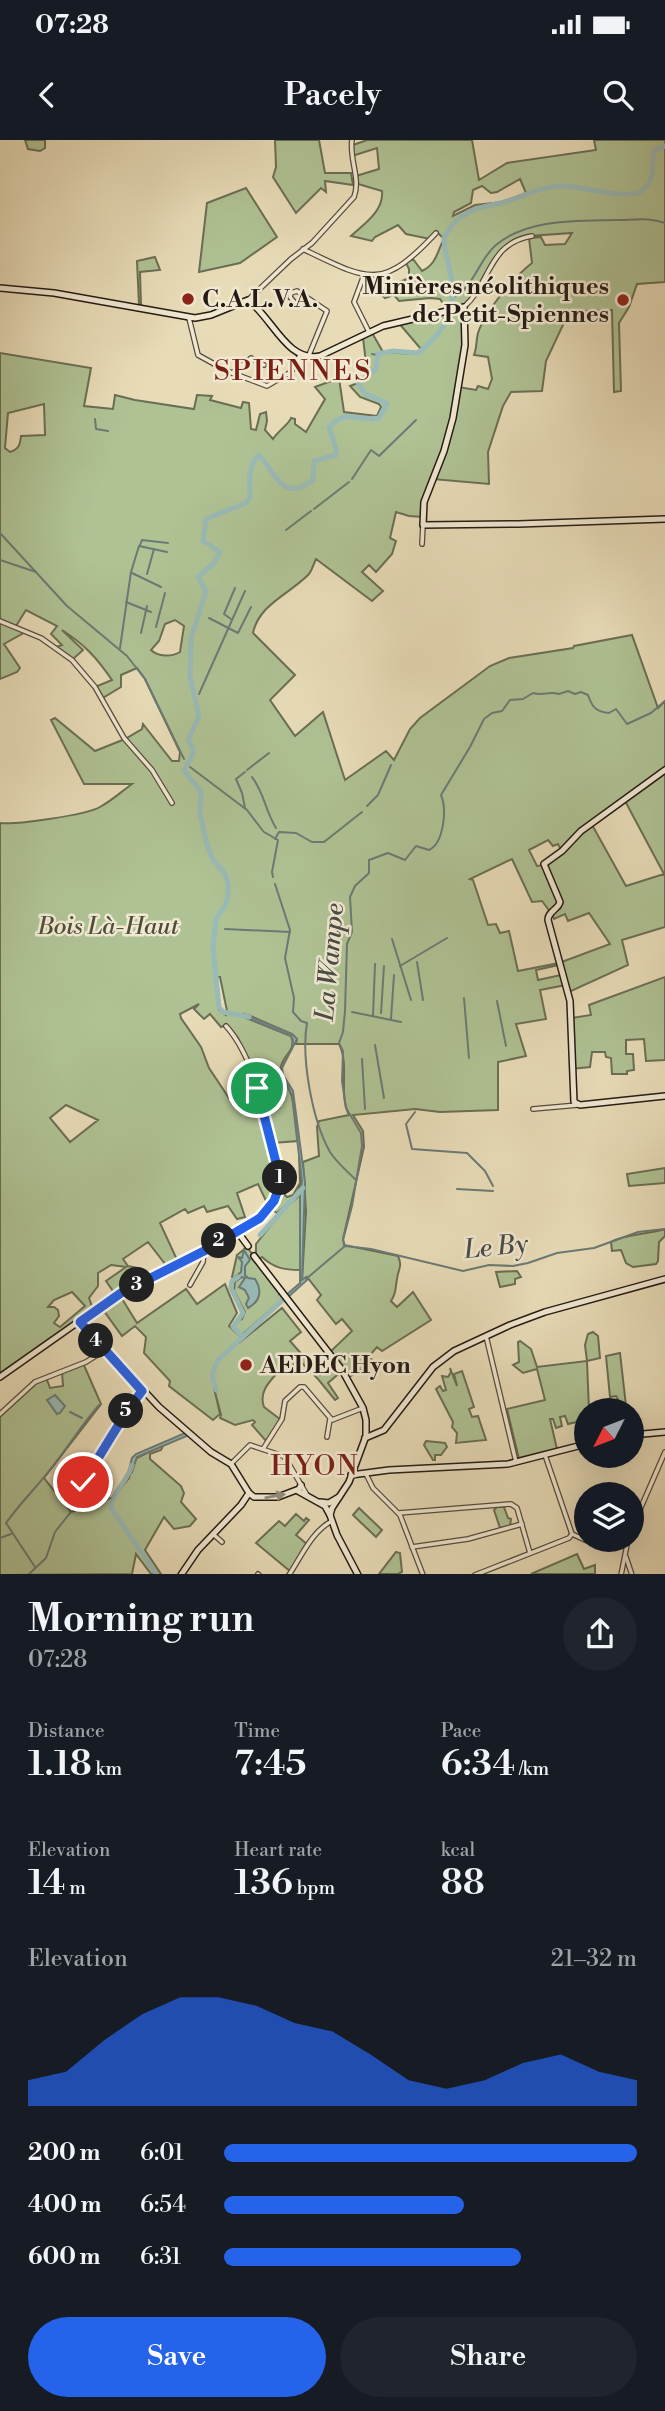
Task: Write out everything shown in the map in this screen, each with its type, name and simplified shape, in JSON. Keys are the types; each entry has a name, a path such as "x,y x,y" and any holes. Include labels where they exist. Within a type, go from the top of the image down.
{"street":[{"path":"0,288 54,293 189,318 211,315 248,300 312,243 356,194 352,140"},
{"path":"303,249 364,275 384,274 416,255 436,233"},
{"path":"422,544 424,502 444,451 454,411 464,348 464,307 502,249 519,239 532,236"},
{"path":"364,275 354,302 369,332"},
{"path":"308,357 327,311 295,291 290,297 295,303 309,300"},
{"path":"248,300 300,355 308,357 320,356 397,321 464,307"},
{"path":"189,318 198,355 232,373 267,386 291,372 300,355"},
{"path":"232,373 251,358 264,365"},
{"path":"423,525 665,519"},
{"path":"0,621 41,638 72,660 95,687 125,739 152,770 172,803"},
{"path":"578,1105 573,1099 569,992 558,963 548,920 560,902 544,864 562,851 581,831 665,769"},
{"path":"0,1377 121,1293 204,1251 264,1216 274,1201 281,1182 276,1160 248,1061 240,1044 226,1026"},
{"path":"533,1109 665,1097"},
{"path":"237,1231 248,1246"},
{"path":"190,1285 204,1263 204,1251"},
{"path":"254,1255 351,1382 366,1420 365,1438 351,1475 289,1574"},
{"path":"365,1438 386,1428 438,1362 454,1351 545,1312 665,1280"},
{"path":"80,1322 142,1391 218,1457 232,1464 251,1495"},
{"path":"486,1336 516,1462"},
{"path":"0,1414 35,1382 86,1362 105,1350"},
{"path":"263,1449 282,1419 285,1401 300,1387 304,1387 330,1419 327,1437"},
{"path":"82,1488 124,1414 142,1391"},
{"path":"330,1419 363,1408"},
{"path":"644,1434 665,1432"},
{"path":"232,1464 246,1447 252,1446 286,1459 299,1488 329,1510 358,1574"},
{"path":"351,1475 389,1469 516,1462 574,1447"},
{"path":"644,1500 665,1452"},
{"path":"475,1574 489,1572 569,1538 572,1534 545,1455"},
{"path":"366,1474 373,1489 399,1513 423,1574"},
{"path":"83,1482 57,1481 57,1487 82,1488 87,1494 88,1505"},
{"path":"181,1574 198,1550 251,1495 278,1497 299,1488"},
{"path":"399,1513 515,1505 530,1553"},
{"path":"412,1547 468,1539 522,1524"},
{"path":"213,1534 222,1542"},
{"path":"621,1574 626,1552"},
{"path":"626,1552 632,1574"}],"green space":[{"path":"25,140 45,140 45,148 40,151 28,149"},
{"path":"275,140 319,140 325,173 351,173 353,185 325,181 326,192 321,188 296,213 273,177 276,167"},
{"name":"Bois Là-Haut","path":"367,140 472,140 479,180 507,163 596,150 594,140 665,140 665,282 637,284 629,307 619,323 621,391 614,392 612,310 569,312 546,361 542,391 511,392 503,406 488,452 489,484 433,479 426,497 423,517 396,512 390,538 396,541 392,554 376,572 369,565 362,572 383,591 372,601 316,559 309,574 262,614 253,633 295,675 270,700 295,736 323,712 345,780 386,751 394,760 410,729 420,718 490,666 509,658 632,635 658,708 665,701 665,927 622,940 628,965 569,992 566,985 540,990 546,1019 516,1024 526,1056 498,1062 498,1110 440,1112 415,1109 353,1115 363,1131 364,1147 343,1239 344,1245 398,1256 400,1265 391,1301 397,1307 413,1292 431,1320 382,1351 377,1347 369,1356 372,1360 363,1373 360,1370 348,1378 342,1371 328,1383 338,1398 335,1400 299,1360 290,1368 281,1369 266,1386 263,1396 264,1407 281,1420 266,1441 252,1425 255,1422 253,1420 235,1425 220,1418 221,1415 214,1388 220,1414 213,1420 169,1386 170,1381 144,1353 146,1337 135,1326 122,1336 101,1307 0,1377 0,823 51,819 92,810 132,784 84,784 51,720 55,718 95,751 125,739 142,729 143,724 172,761 179,761 180,752 145,679 137,668 121,675 121,687 101,699 95,687 112,680 95,658 62,630 83,650 72,660 56,647 62,645 51,634 57,626 26,610 16,626 27,631 4,644 20,668 0,679 0,353 91,368 84,406 113,409 115,395 194,409 197,395 212,396 210,400 241,408 243,402 249,403 251,429 256,430 260,414 266,412 265,430 273,439 291,418 306,432 325,399 315,387 339,378 344,412 377,416 381,407 379,404 360,397 350,386 369,374 364,370 366,363 363,338 371,331 383,352 413,354 421,349 397,321 447,309 440,299 399,301 394,295 385,298 366,280 367,277 386,275 395,284 409,278 406,263 413,259 422,271 427,268 434,261 444,239 437,232 430,239 406,234 398,225 372,241 351,236 376,211 382,198 382,191 358,184 356,176 379,169 377,148 352,156 353,145","holes":["520,179 526,193 503,202 475,205 453,216 454,212 471,203 473,190 482,186 491,193 497,192","572,233 565,244 545,245 541,237 529,238 532,263 501,295 478,333 474,355 488,357 492,379 488,389 478,386 476,390 458,387 466,317 459,310 475,294 506,246 529,236","44,404 45,435 21,436 15,449 10,452 5,448 8,413","175,620 184,626 180,652 165,656 151,650 159,641 165,624","624,799 664,874 626,886 591,823","548,840 553,846 558,844 562,852 544,865 537,866 529,850","512,859 532,902 542,901 551,913 561,908 552,913 554,919 565,914 568,921 589,913 610,944 559,963 518,971 509,931 500,933 496,924 488,925 473,880 470,879","559,965 561,975 538,980 536,970","216,977 220,977 226,1015 219,1010","199,1004 194,1009 204,1019 210,1014 221,1027 227,1025 238,1038 248,1060 273,1143 298,1141 292,1097 281,1070 292,1041 291,1036 246,1018 248,1015 292,1034 297,1039 296,1044 339,1044 342,1052 344,1098 349,1115 319,1121 319,1156 303,1162 306,1211 302,1281 307,1277 321,1295 317,1300 336,1324 342,1319 352,1331 329,1353 335,1361 320,1375 290,1341 301,1332 282,1308 240,1342 241,1337 229,1326 237,1313 225,1284 197,1304 186,1289 137,1323 119,1294 149,1279 142,1269 128,1266 123,1259 148,1242 169,1269 179,1264 160,1223 185,1209 188,1213 204,1206 207,1212 228,1206 237,1219 245,1217 237,1193 258,1184 269,1207 279,1184 258,1099 249,1102 241,1089 229,1098 209,1068 201,1047 180,1014","66,1105 98,1120 70,1142 50,1118","111,1265 126,1267 106,1281 115,1294 93,1309 89,1298 98,1286 98,1273","72,1292 85,1306 60,1327 54,1323 59,1316 58,1310 48,1307 54,1300"]},
{"path":"246,188 277,237 240,263 199,272 207,203"},
{"path":"155,257 160,270 140,272 139,305 137,261"},
{"path":"665,977 665,1060 646,1061 644,1039 626,1040 626,1054 633,1054 634,1070 627,1071 627,1074 612,1074 611,1058 606,1057 605,1052 592,1052 590,1067 571,1069 571,1018 591,1015 589,1005"},
{"path":"299,1155 301,1183 292,1199 277,1213 271,1209 281,1191 287,1197 293,1195 300,1183"},
{"path":"665,1168 665,1183 629,1186 627,1174"},
{"path":"300,1195 300,1270 280,1268 262,1257 259,1259 256,1255 256,1244 284,1209"},
{"path":"665,1229 665,1236 659,1242 656,1264 633,1267 626,1263 621,1250 612,1251 611,1242 617,1239"},
{"path":"247,1247 284,1298 242,1335 234,1328 245,1312 234,1291 235,1281 232,1277 237,1255"},
{"path":"517,1271 521,1277 515,1279 515,1284 500,1287 496,1272"},
{"path":"593,1332 598,1336 600,1358 587,1361 585,1345 588,1334"},
{"path":"518,1342 531,1349 537,1367 587,1361 589,1398 574,1398 574,1423 568,1424 565,1416 560,1417 562,1426 556,1428 553,1419 550,1419 557,1449 519,1459 507,1409 545,1400 537,1369 523,1373 513,1365 519,1362"},
{"path":"620,1353 625,1398 610,1397 606,1356"},
{"path":"83,1363 101,1404 44,1478 71,1512 114,1497 129,1478 135,1459 164,1444 161,1450 150,1454 150,1459 181,1486 184,1493 181,1502 196,1519 190,1526 174,1529 164,1517 145,1550 161,1574 151,1574 136,1554 132,1574 0,1574 0,1414 35,1382 46,1377 50,1388 63,1386 62,1372"},
{"path":"450,1368 457,1386 454,1374 462,1371 474,1407 469,1409 472,1417 478,1416 486,1440 456,1443 457,1433 452,1427 453,1422 436,1389 440,1386 443,1391 446,1390 442,1376 448,1377"},
{"path":"426,1441 445,1443 447,1447 441,1455 435,1455 433,1460 424,1445"},
{"path":"504,1507 511,1519 510,1526 500,1528 494,1510"},
{"path":"359,1508 382,1530 376,1537 353,1515"},
{"path":"296,1514 304,1521 306,1518 309,1520 296,1535 308,1545 291,1572 256,1543 279,1521 285,1526"},
{"path":"396,1552 400,1553 402,1572 379,1574"},
{"path":"577,1554 584,1569 595,1565 595,1574 531,1574"}],"water":[{"path":"244,1014 292,1034 297,1039 292,1049 291,1036 243,1016"},
{"path":"290,1052 282,1068 283,1075 293,1091 305,1182 302,1280 306,1277 308,1279 287,1298 285,1296 300,1283 302,1181 292,1096 280,1070"},
{"path":"244,1250 250,1260 245,1266 245,1275 255,1279 259,1287 258,1299 248,1308 246,1304 249,1298 245,1290 239,1287 245,1278 236,1281 234,1278 241,1272 242,1262 238,1257 242,1258"},
{"path":"55,1395 65,1406 57,1414 47,1400"},
{"path":"185,1433 189,1435 137,1457 132,1472 129,1470 136,1454"}],"waterway":[{"path":"249,1017 223,1012 219,1007 213,947 216,919 225,906 228,883 207,845 200,813 201,792 184,770 193,755 193,748 188,740 199,716 190,677 191,638 206,592 198,577 214,563 220,552 203,541 206,519 246,503 250,498 251,469 259,455 281,483 294,489 303,487 313,480 314,461 336,455 329,427 347,417 379,418 387,403 365,394 358,383 376,369 378,354 393,351 418,353 435,337 447,320 452,289 444,238 458,219 475,209 555,186 620,194 639,193 651,178 655,150 665,146"},
{"path":"452,298 466,287 496,245 523,230 570,221 641,219 665,223"},
{"path":"372,354 377,355"},
{"path":"95,419 96,429 108,431"},
{"path":"352,479 371,450 379,456 416,420"},
{"path":"314,509 349,482"},
{"path":"286,530 311,511"},
{"path":"0,533 67,606 127,656 145,679 184,759"},
{"path":"140,545 142,540 168,543"},
{"path":"120,648 131,572 139,546 167,552"},
{"path":"147,574 154,549"},
{"path":"0,560 36,572"},
{"path":"132,573 161,587"},
{"path":"231,619 224,614 235,588"},
{"path":"199,694 245,591"},
{"path":"156,627 165,593"},
{"path":"126,602 151,612"},
{"path":"141,633 147,606"},
{"path":"209,618 238,633 251,607"},
{"name":"La Wampe","path":"345,1246 343,1240 362,1146 361,1133 346,1108 342,1081 343,1051 339,1043 345,1011 347,944 352,932 350,897 355,886 369,873 369,860 388,853 405,860 416,846 429,850 434,846 443,825 441,795 484,719 492,713 502,711 510,700 523,699 533,693 581,692 588,695 598,710 609,713 616,709 627,724 651,713 665,701"},
{"path":"247,770 269,753"},
{"path":"367,806 378,795 391,765"},
{"path":"190,767 247,810 263,831"},
{"path":"245,772 236,779 245,808"},
{"path":"252,777 276,828"},
{"path":"275,839 279,832 296,833 312,842 324,842 362,812"},
{"path":"264,832 278,840 273,877"},
{"path":"275,884 290,930 285,958 294,998 293,1012 301,1021 307,1023 307,1071 313,1106 330,1152 356,1180"},
{"path":"225,929 290,932"},
{"path":"400,966 447,938"},
{"path":"392,939 411,1000"},
{"path":"417,962 423,1000"},
{"path":"373,1016 375,964"},
{"path":"381,1013 384,966"},
{"path":"391,1019 394,975"},
{"path":"464,998 469,1058"},
{"path":"497,1001 506,1046"},
{"path":"352,1012 401,1022"},
{"path":"375,1045 384,1098"},
{"path":"362,1059 365,1109"},
{"path":"415,1112 406,1124 412,1149 467,1153 485,1171 493,1186"},
{"path":"260,1235 303,1188"},
{"path":"457,1189 493,1191"},
{"name":"Le By","path":"306,1279 345,1246 371,1249 463,1271 489,1265 513,1266 528,1263 557,1253 594,1248 638,1232 665,1229"},
{"path":"238,1277 232,1281 231,1288 243,1313 233,1327 243,1337"},
{"path":"216,1390 212,1374 218,1360 287,1296"},
{"path":"35,1567 6,1523 99,1405"},
{"path":"70,1412 82,1418"},
{"path":"132,1465 114,1497 111,1508 156,1574"},
{"path":"29,1574 46,1558 55,1532 70,1513"},
{"path":"0,1538 11,1534"}],"place":[{"name":"C.A.L.V.A.","path":"188,299"},
{"name":"Minières néolithiques de Petit-Spiennes","path":"623,300"},
{"name":"AEDEC Hyon","path":"246,1365"}],"district":[{"name":"SPIENNES","path":"293,370"},
{"name":"HYON","path":"315,1465"}],"route":[{"path":"83,1482 114,1435 124,1414 142,1391 80,1322 121,1293 204,1251 266,1213 277,1196 281,1182 257,1088"}]}
